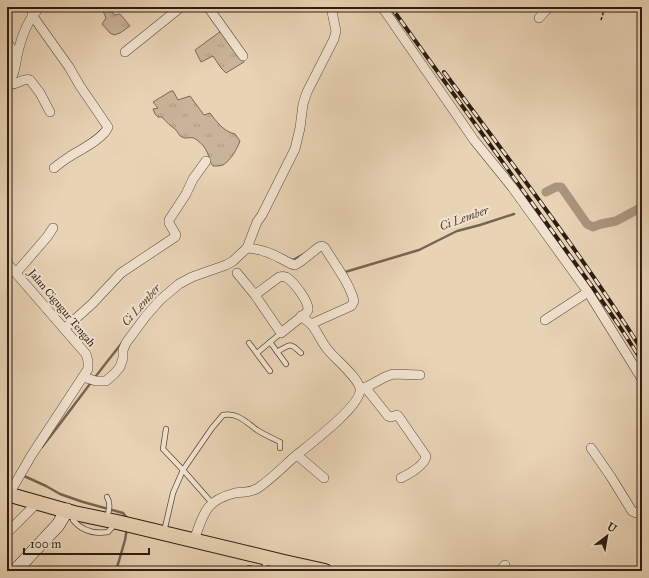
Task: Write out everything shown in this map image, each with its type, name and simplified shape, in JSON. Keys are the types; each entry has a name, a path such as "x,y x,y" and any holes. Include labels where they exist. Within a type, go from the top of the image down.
{"main road":[{"path":"8,494 71,512 117,519 163,533 325,571"},
{"path":"15,571 71,512"}],"street":[{"path":"7,84 13,76 18,52 27,25 32,15 40,7"},
{"path":"125,52 181,7"},
{"path":"208,7 243,56"},
{"path":"89,379 106,380 114,374 120,367 123,358 123,350 126,343 160,300 179,284 192,277 233,261 248,245 257,222 262,215 294,149 300,128 303,104 307,92 334,39 336,30 331,7"},
{"path":"382,7 474,140 512,187 588,292 642,379"},
{"path":"539,18 549,7"},
{"path":"32,15 69,67 108,127 96,141 54,168"},
{"path":"7,42 16,60"},
{"path":"7,84 12,85 25,79 30,80 40,93 50,112"},
{"path":"64,329 92,304 121,274 175,237 176,235 169,223 169,220 186,194 192,179 206,161"},
{"path":"16,272 47,237 53,228"},
{"path":"248,245 282,258 294,265 319,247 322,246 325,248 347,283 354,301 349,307 311,324"},
{"name":"Jalan Cigugur Tengah","path":"7,263 86,354 89,379 31,456 8,494"},
{"path":"237,273 255,295 281,333 308,310 306,302 294,284 283,276 279,277 255,295"},
{"path":"545,320 588,292"},
{"path":"301,316 311,324 328,349 388,416 391,418 397,416 399,417 426,456 424,462 401,478"},
{"path":"194,540 206,510 212,503 236,493 252,492 261,486 341,418 357,399 363,389 393,374 420,375"},
{"path":"591,448 632,511 636,513 642,509"},
{"path":"297,455 324,478"},
{"path":"7,534 38,502"}],"lane":[{"path":"256,353 281,333"},
{"path":"270,342 286,364"},
{"path":"249,343 270,371"},
{"path":"277,352 291,345 301,353"},
{"path":"163,533 173,493 183,470 212,428 223,415 231,414 246,420 257,430 280,442 280,448"},
{"path":"166,428 163,449 212,503"},
{"path":"107,497 117,519"},
{"path":"249,568 260,571 263,570 267,558"}],"path":[{"path":"601,20 605,7"}],"green space":[{"path":"98,7 106,7 115,15 120,14 130,26 120,33 114,35 110,33 102,24 106,18 104,13"},
{"path":"221,31 242,54 244,62 226,73 213,56 201,62 195,50"},
{"path":"173,91 178,100 190,96 204,115 210,113 221,126 227,131 235,134 240,141 229,160 223,165 213,166 206,150 200,142 193,138 184,138 179,135 176,130 162,117 158,117 155,114 153,109 158,108 153,102"}],"waterway":[{"name":"Ci Lember","path":"546,192 556,187 561,187 587,224 593,227 616,221 642,207"},
{"name":"Ci Lember","path":"343,271 345,272 419,250 457,231 514,214"},
{"name":"Ci Lember","path":"290,259 293,260 304,254"},
{"name":"Ci Lember","path":"42,447 122,343"},
{"name":"Ci Lember","path":"24,475 60,494 123,513 128,519"},
{"name":"Ci Lember","path":"116,571 127,528"}],"railway":[{"path":"391,7 591,285 642,361"},
{"path":"444,72 595,279 642,350"}]}
